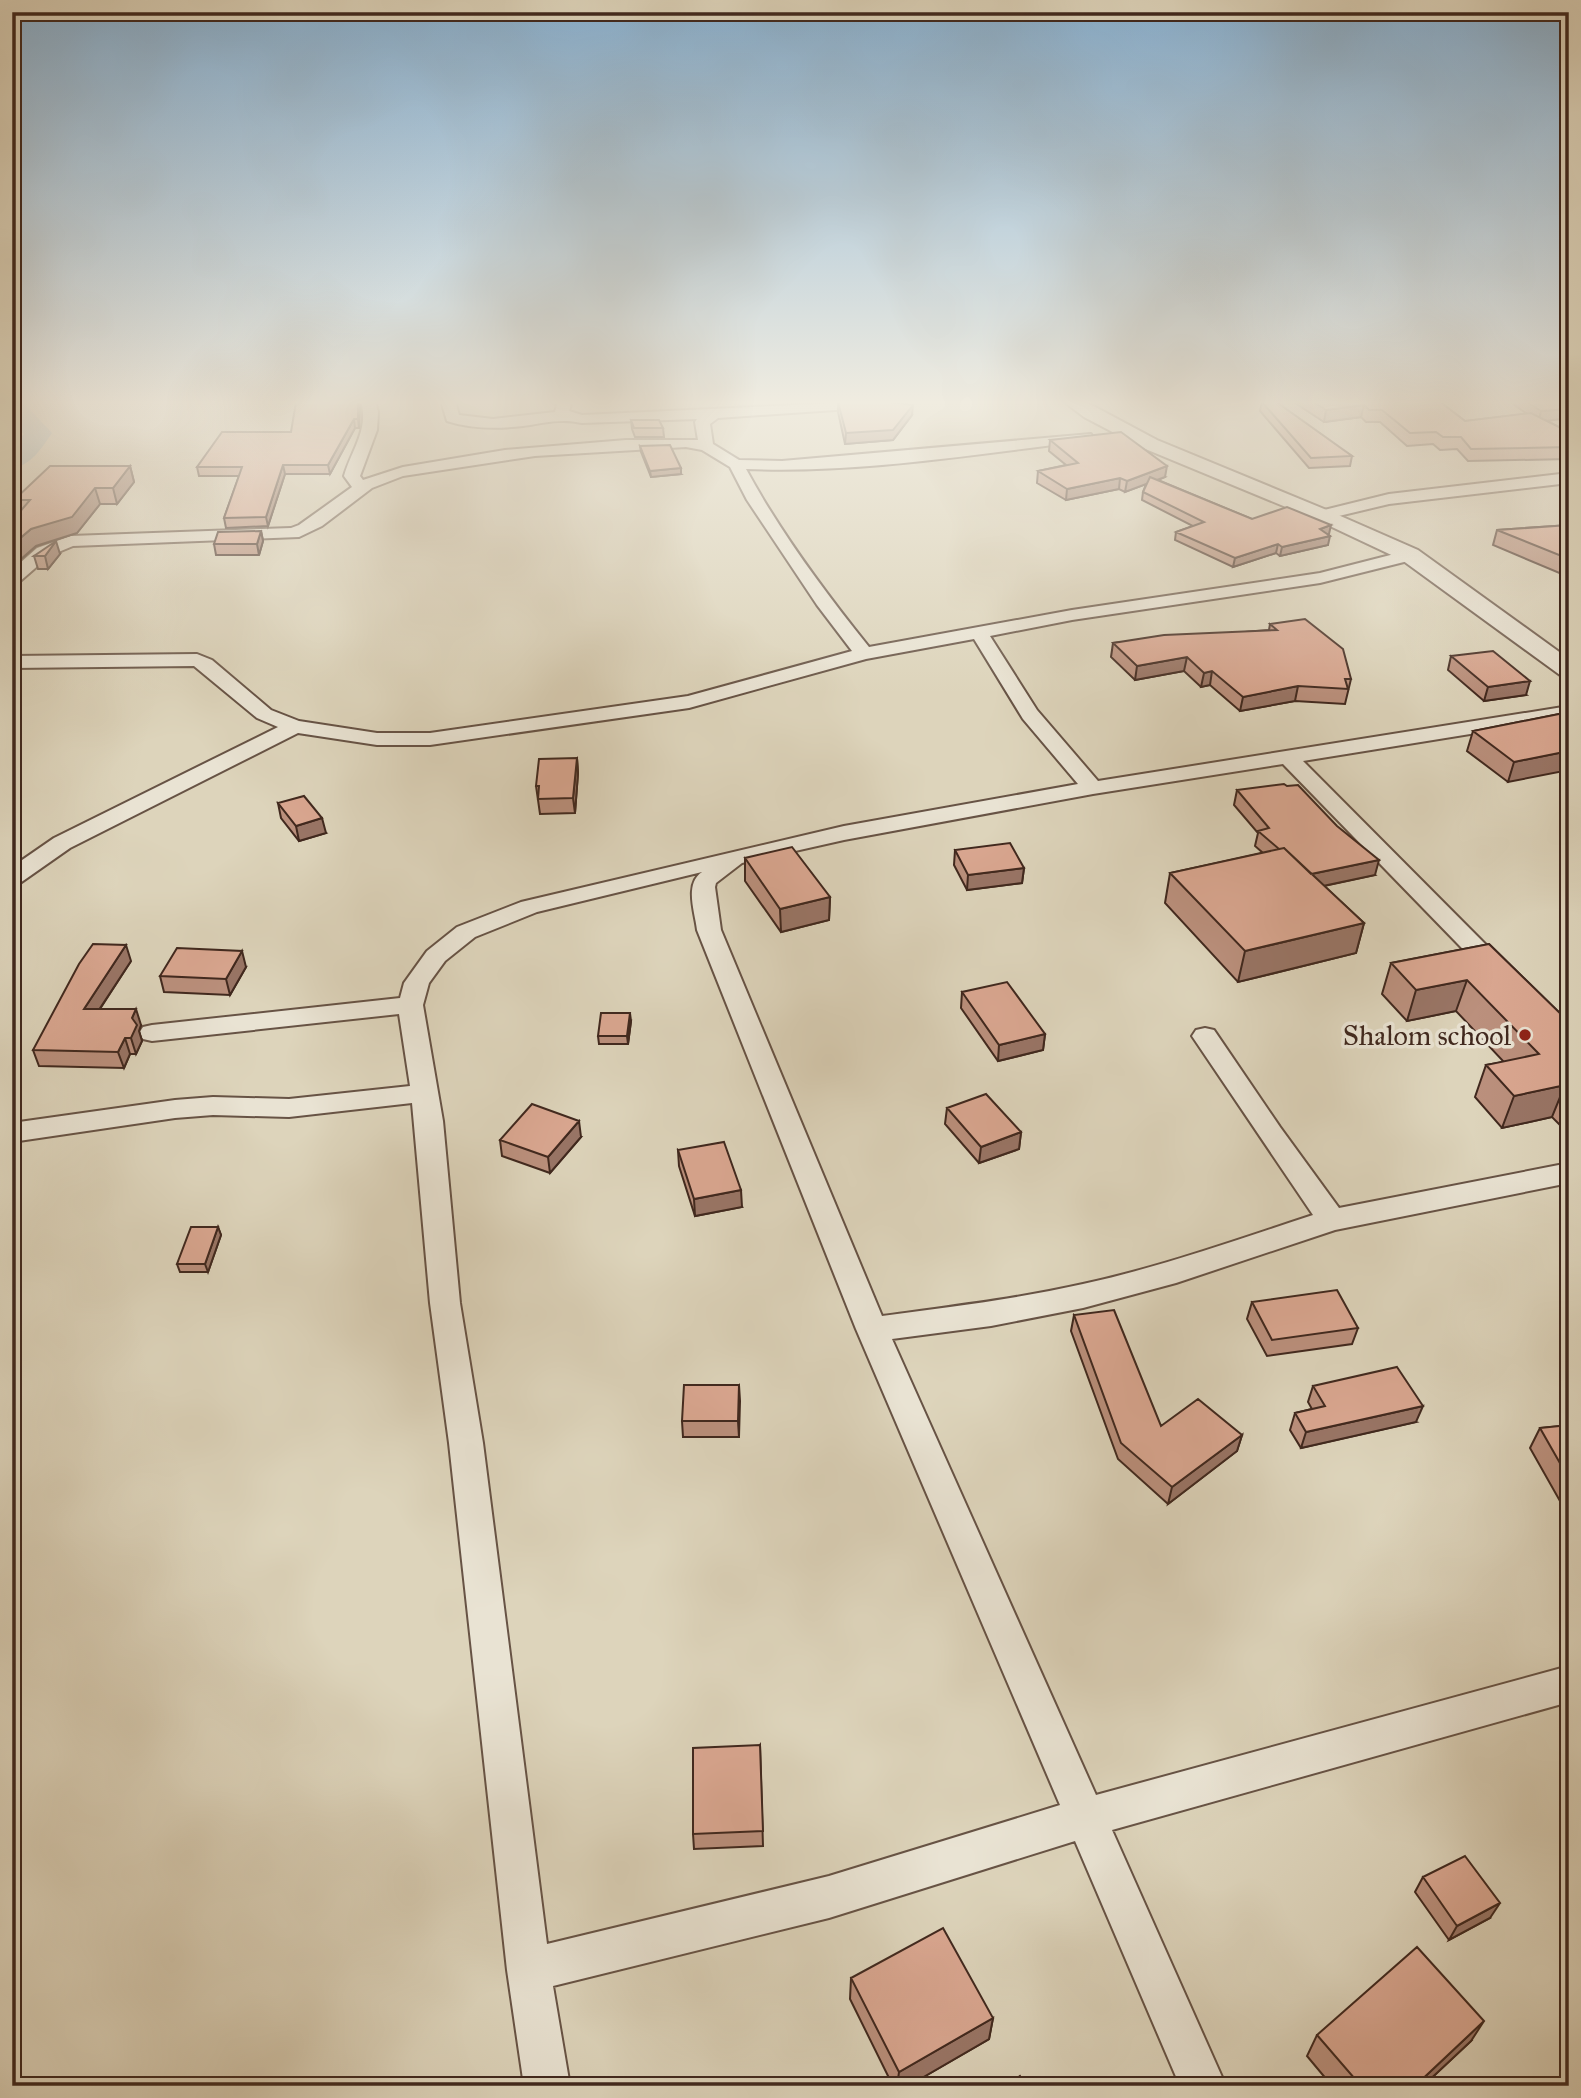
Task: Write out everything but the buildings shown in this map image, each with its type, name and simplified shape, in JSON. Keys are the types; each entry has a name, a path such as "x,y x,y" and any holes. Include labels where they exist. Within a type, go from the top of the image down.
{"street":[{"path":"12,579 43,552 71,541 293,533 320,523 348,499"},
{"path":"754,499 823,601 864,654"},
{"path":"1286,499 1410,555 1569,670"},
{"path":"1322,514 1390,499"},
{"path":"12,662 197,660 264,715 295,726 377,739 429,739 689,702 864,654 1072,615 1320,578 1410,555"},
{"path":"979,632 1022,703 1060,755 1093,788"},
{"path":"547,2086 529,1970 467,1450 445,1303 425,1093 410,1005 417,983 436,956 450,942 483,924 529,907 844,833 1093,788 1569,712"},
{"path":"12,878 62,843 295,726"},
{"path":"1288,757 1515,988"},
{"path":"739,858 705,880 703,900 709,930 872,1329 1203,2086"},
{"path":"152,1033 410,1005"},
{"path":"1205,1036 1269,1134 1332,1220"},
{"path":"12,1133 175,1109 213,1106 289,1108 425,1093"},
{"path":"872,1329 991,1314 1083,1296 1176,1272 1332,1220 1569,1172"},
{"path":"529,1970 829,1896 1084,1818 1569,1685"}],"place":[{"name":"Shalom school","path":"1525,1035"}]}
